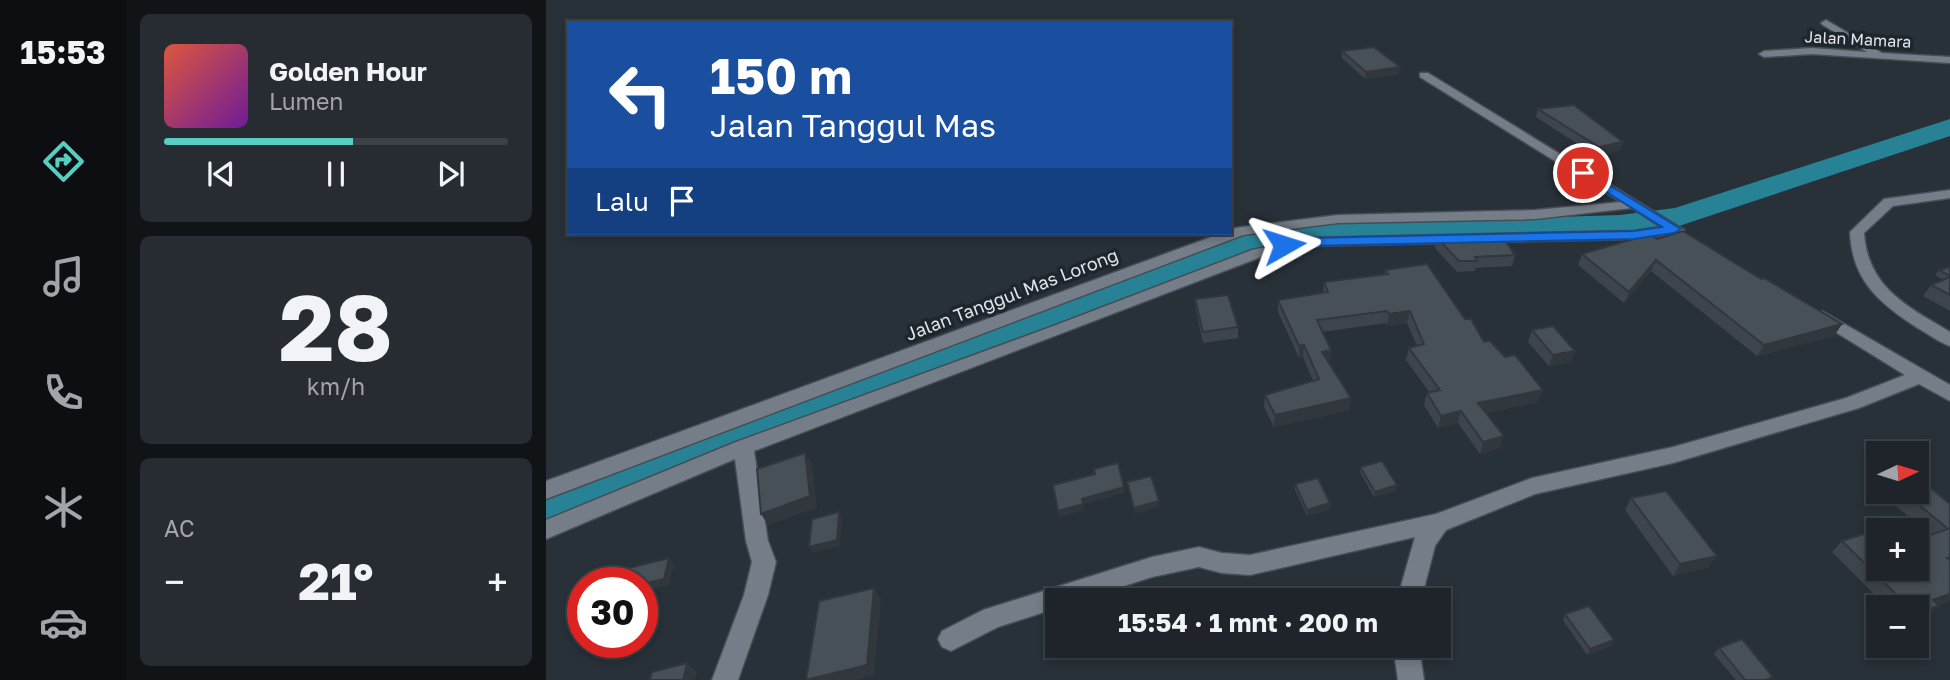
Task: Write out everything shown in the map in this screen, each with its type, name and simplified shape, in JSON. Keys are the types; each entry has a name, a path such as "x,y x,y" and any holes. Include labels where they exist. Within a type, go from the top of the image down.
{"street":[{"path":"1826,23 1881,55"},
{"name":"Jalan Mamara","path":"1764,54 1812,51 1950,60"},
{"path":"1424,75 1697,242"},
{"path":"1950,194 1889,202 1857,232 1856,244 1861,264 1872,284 1901,310 1950,340"},
{"name":"Jalan Tanggul Mas Lorong","path":"1232,234 1298,222 1510,215 1606,209 1633,204"},
{"path":"546,530 743,447 1062,330 1256,253 1284,245 1308,242 1634,235 1674,229"},
{"name":"Jalan Tanggul Mas Lorong","path":"546,489 1229,235"},
{"path":"1802,303 1950,394"},
{"path":"951,639 992,618 1152,566 1199,557 1222,563 1250,565 1438,523 1532,486 1673,455 1852,403 1920,376"},
{"path":"725,680 756,594 764,562 757,541 743,447"},
{"path":"1412,588 1424,543 1438,523"},
{"path":"1408,658 1411,680"}],"building":[{"path":"1374,47 1400,67 1366,72 1342,51"},
{"path":"1574,105 1623,142 1599,147 1538,109"},
{"path":"1683,231 1842,324 1764,345 1656,260 1629,292 1582,254 1650,234 1657,239"},
{"path":"1503,237 1515,255 1475,257 1477,261 1459,261 1437,238"},
{"path":"1427,264 1465,319 1471,319 1484,342 1490,341 1505,357 1515,355 1543,390 1478,403 1504,436 1483,442 1461,411 1441,416 1427,393 1440,390 1409,348 1424,344 1410,311 1389,314 1387,311 1317,320 1331,350 1322,352 1351,398 1275,415 1265,395 1319,379 1304,345 1299,346 1278,300 1328,292 1324,282 1388,274 1385,270"},
{"path":"1950,267 1950,276 1939,270"},
{"path":"1950,277 1950,295 1931,285"},
{"path":"1228,295 1238,327 1203,332 1195,299"},
{"path":"1553,326 1575,351 1553,355 1532,330"},
{"path":"805,453 810,496 761,514 757,469"},
{"path":"1382,461 1397,485 1375,492 1360,467"},
{"path":"1118,463 1124,487 1082,499 1083,504 1058,511 1053,485 1095,474 1094,469"},
{"path":"1151,476 1159,501 1134,508 1127,482"},
{"path":"1318,478 1330,503 1307,510 1295,484"},
{"path":"1929,487 1950,504 1950,557 1947,558 1950,560 1950,594 1933,600 1939,606 1929,609 1929,595 1897,595 1883,581 1929,581 1929,536 1948,529 1918,504 1929,504"},
{"path":"1666,491 1717,556 1680,564 1631,498"},
{"path":"839,512 837,540 809,547 812,519"},
{"path":"1864,534 1866,536 1866,565 1842,541"},
{"path":"669,558 664,579 658,580 658,567 633,567"},
{"path":"874,588 867,665 806,680 819,601"},
{"path":"1589,606 1614,640 1590,649 1565,614"},
{"path":"1742,639 1773,677 1765,680 1745,680 1719,648"},
{"path":"687,663 683,680 650,680 652,672"}],"waterway":[{"path":"546,507 1251,242 1293,235 1620,225 1679,217 1950,127"}],"route":[{"path":"1284,245 1308,242 1634,235 1674,229 1583,173"}]}
